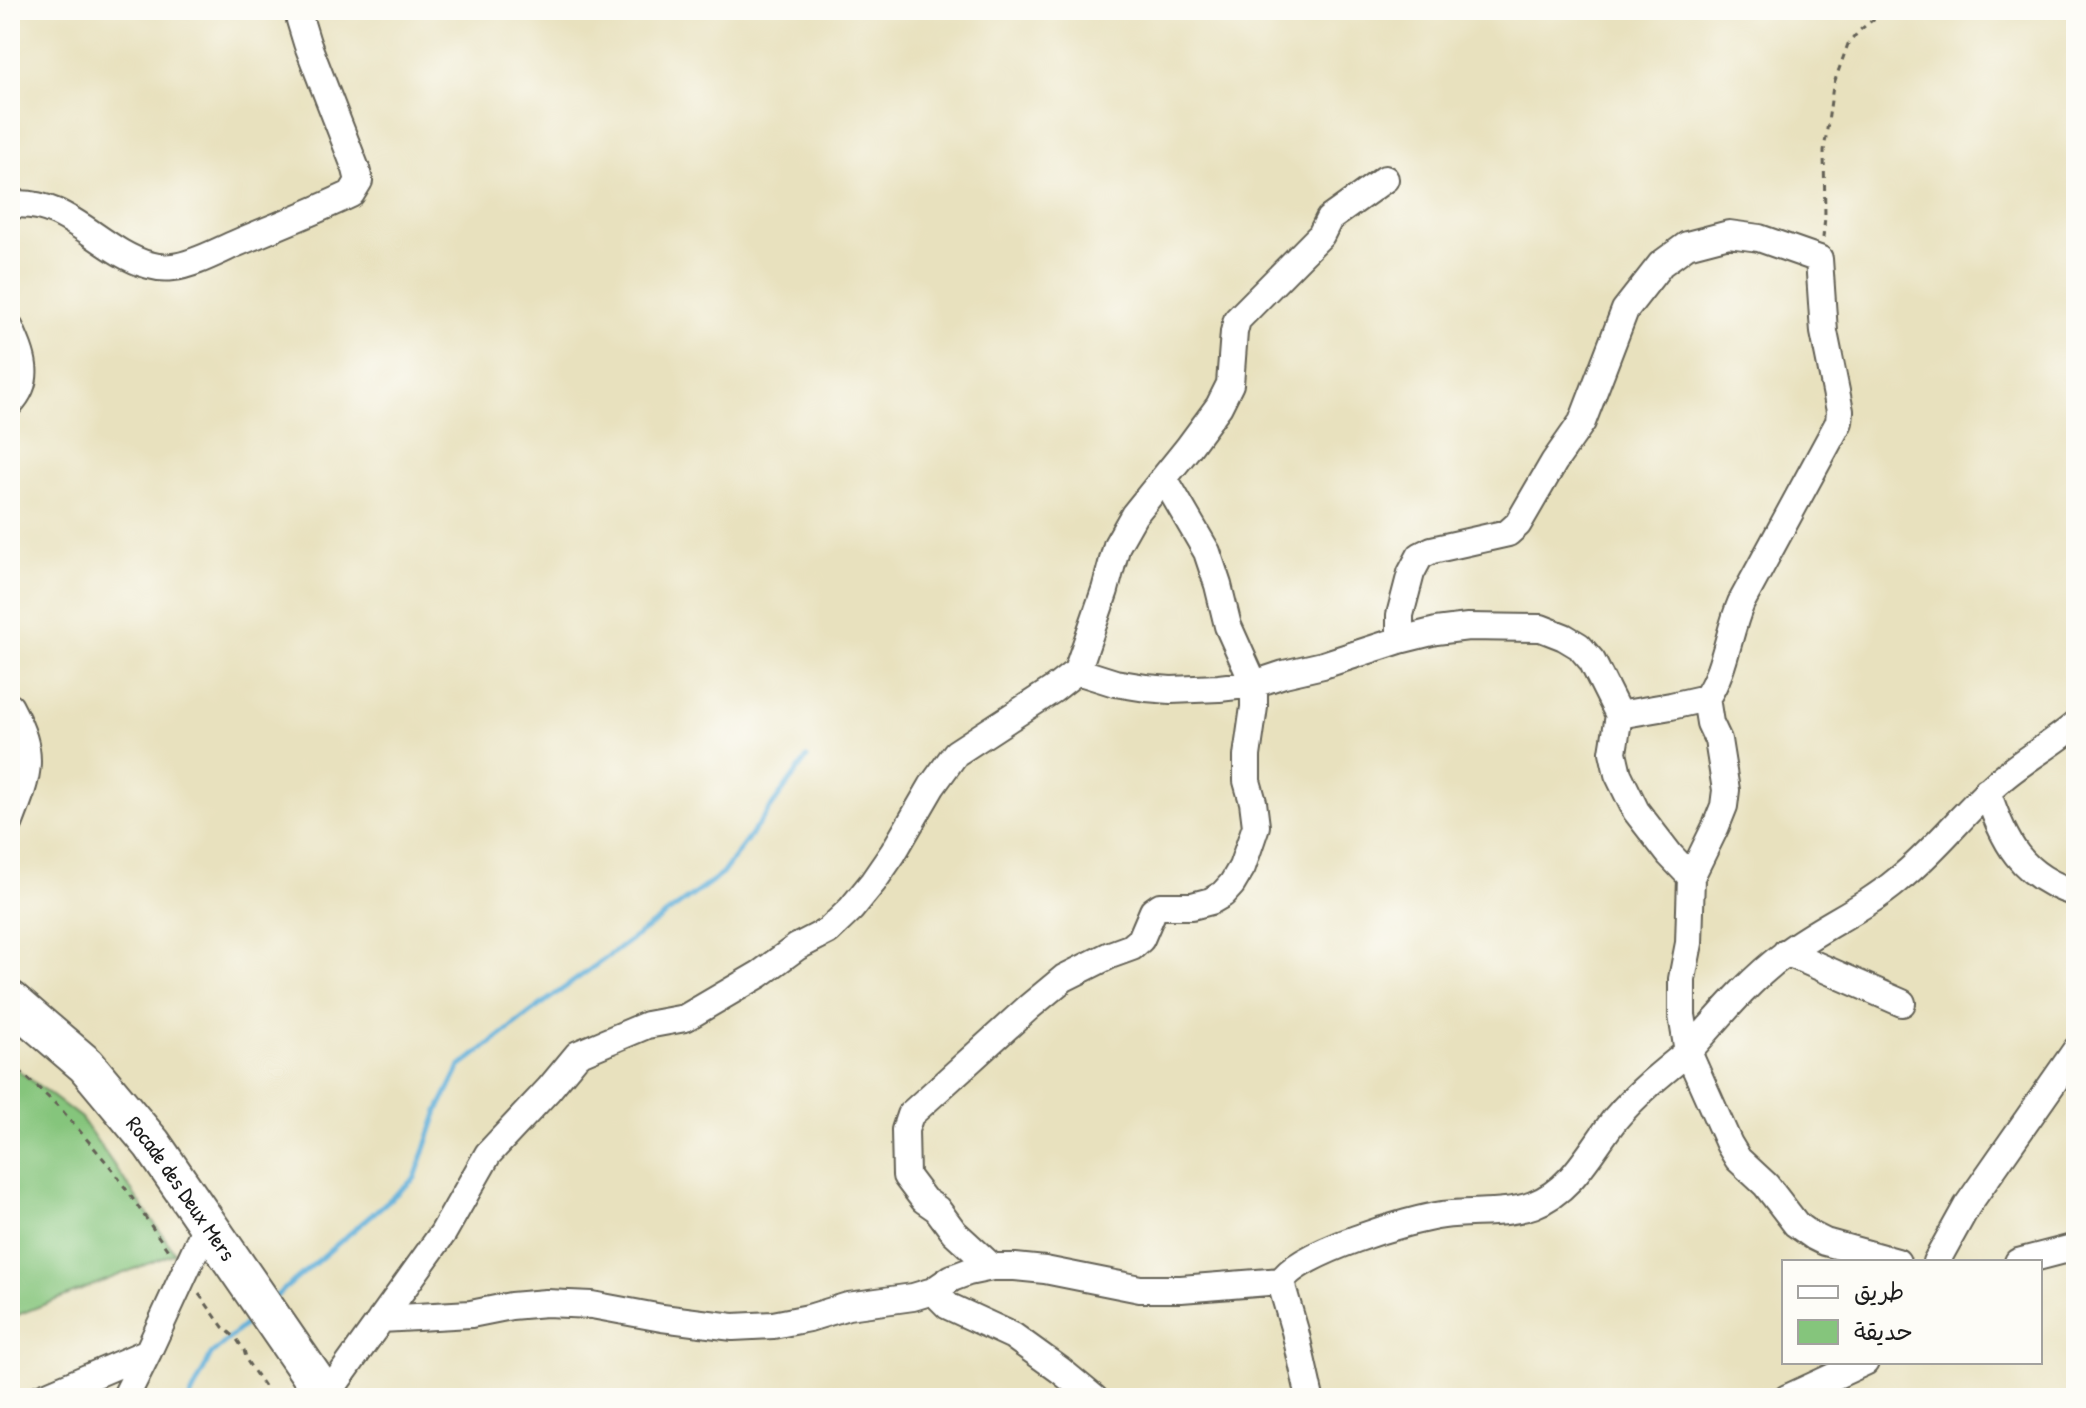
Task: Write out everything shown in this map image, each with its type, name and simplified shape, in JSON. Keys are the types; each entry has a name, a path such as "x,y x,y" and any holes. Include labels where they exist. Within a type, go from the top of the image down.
{"highway":[{"name":"Rocade des Deux Mers","path":"10,1000 86,1065 152,1144 326,1397"}],"street":[{"path":"10,205 22,203 45,207 71,219 133,259 148,265 176,267 351,194 359,181 356,169 307,43 300,10"},
{"path":"326,1397 443,1233 488,1154 578,1054 647,1025 685,1018 760,974 797,947 828,931 873,882 956,753 1077,671 1117,545 1134,515 1219,406 1230,384 1237,320 1321,235 1329,219 1385,179"},
{"path":"1400,640 1400,615 1411,573 1420,556 1432,550 1490,539 1508,533 1518,524 1554,462 1582,422 1625,310 1661,264 1687,245 1729,234 1759,238 1819,259 1824,332 1840,411 1839,422 1741,603 1713,688 1706,698 1619,715"},
{"path":"10,328 21,354 24,371 18,395 10,403"},
{"path":"992,1267 954,1232 906,1176 905,1130 910,1115 1064,978 1132,947 1141,939 1153,911 1160,906 1192,906 1223,894 1242,867 1256,826 1247,781 1254,684 1228,626 1207,552 1164,478"},
{"path":"1077,671 1115,683 1171,690 1254,684 1436,631 1468,627 1541,628 1579,646 1592,661 1619,715 1613,752 1618,774 1636,811 1691,877"},
{"path":"1706,698 1710,723 1718,740 1726,790 1716,826 1691,877 1689,943 1682,979 1682,1015 1688,1052 1738,1159 1766,1185 1796,1224 1825,1242 1890,1260"},
{"path":"10,707 23,731 29,758 24,784 10,822"},
{"path":"1310,1398 1283,1290 1282,1281 1290,1271 1367,1235 1407,1222 1442,1215 1531,1206 1559,1191 1573,1177 1616,1118 1641,1091 1688,1052 1763,970 1818,930 1897,881 1987,791 2076,724"},
{"path":"1987,791 2000,828 2021,861 2042,879 2076,893"},
{"path":"1786,952 1902,1003"},
{"path":"1937,1260 1967,1206 2076,1050"},
{"path":"125,1398 207,1224"},
{"path":"2026,1260 2076,1247"},
{"path":"381,1319 471,1314 546,1303 592,1305 733,1327 773,1325 848,1306 913,1297 933,1291 952,1278 992,1267 1045,1270 1140,1289 1282,1281"},
{"path":"933,1291 948,1306 1013,1336 1094,1398"},
{"path":"40,1398 148,1352"},
{"path":"1787,1398 1861,1364"}],"path":[{"path":"1819,259 1825,217 1824,151 1833,86 1848,44 1885,10"},
{"path":"10,1062 60,1108 113,1170 184,1274 223,1327 236,1338 247,1361 272,1398"}],"green space":[{"path":"10,1064 81,1118 175,1253 10,1318"}],"waterway":[{"path":"274,1298 415,1178 438,1111 460,1067 722,874 807,758"},
{"path":"190,1398 211,1355 254,1316"}]}
